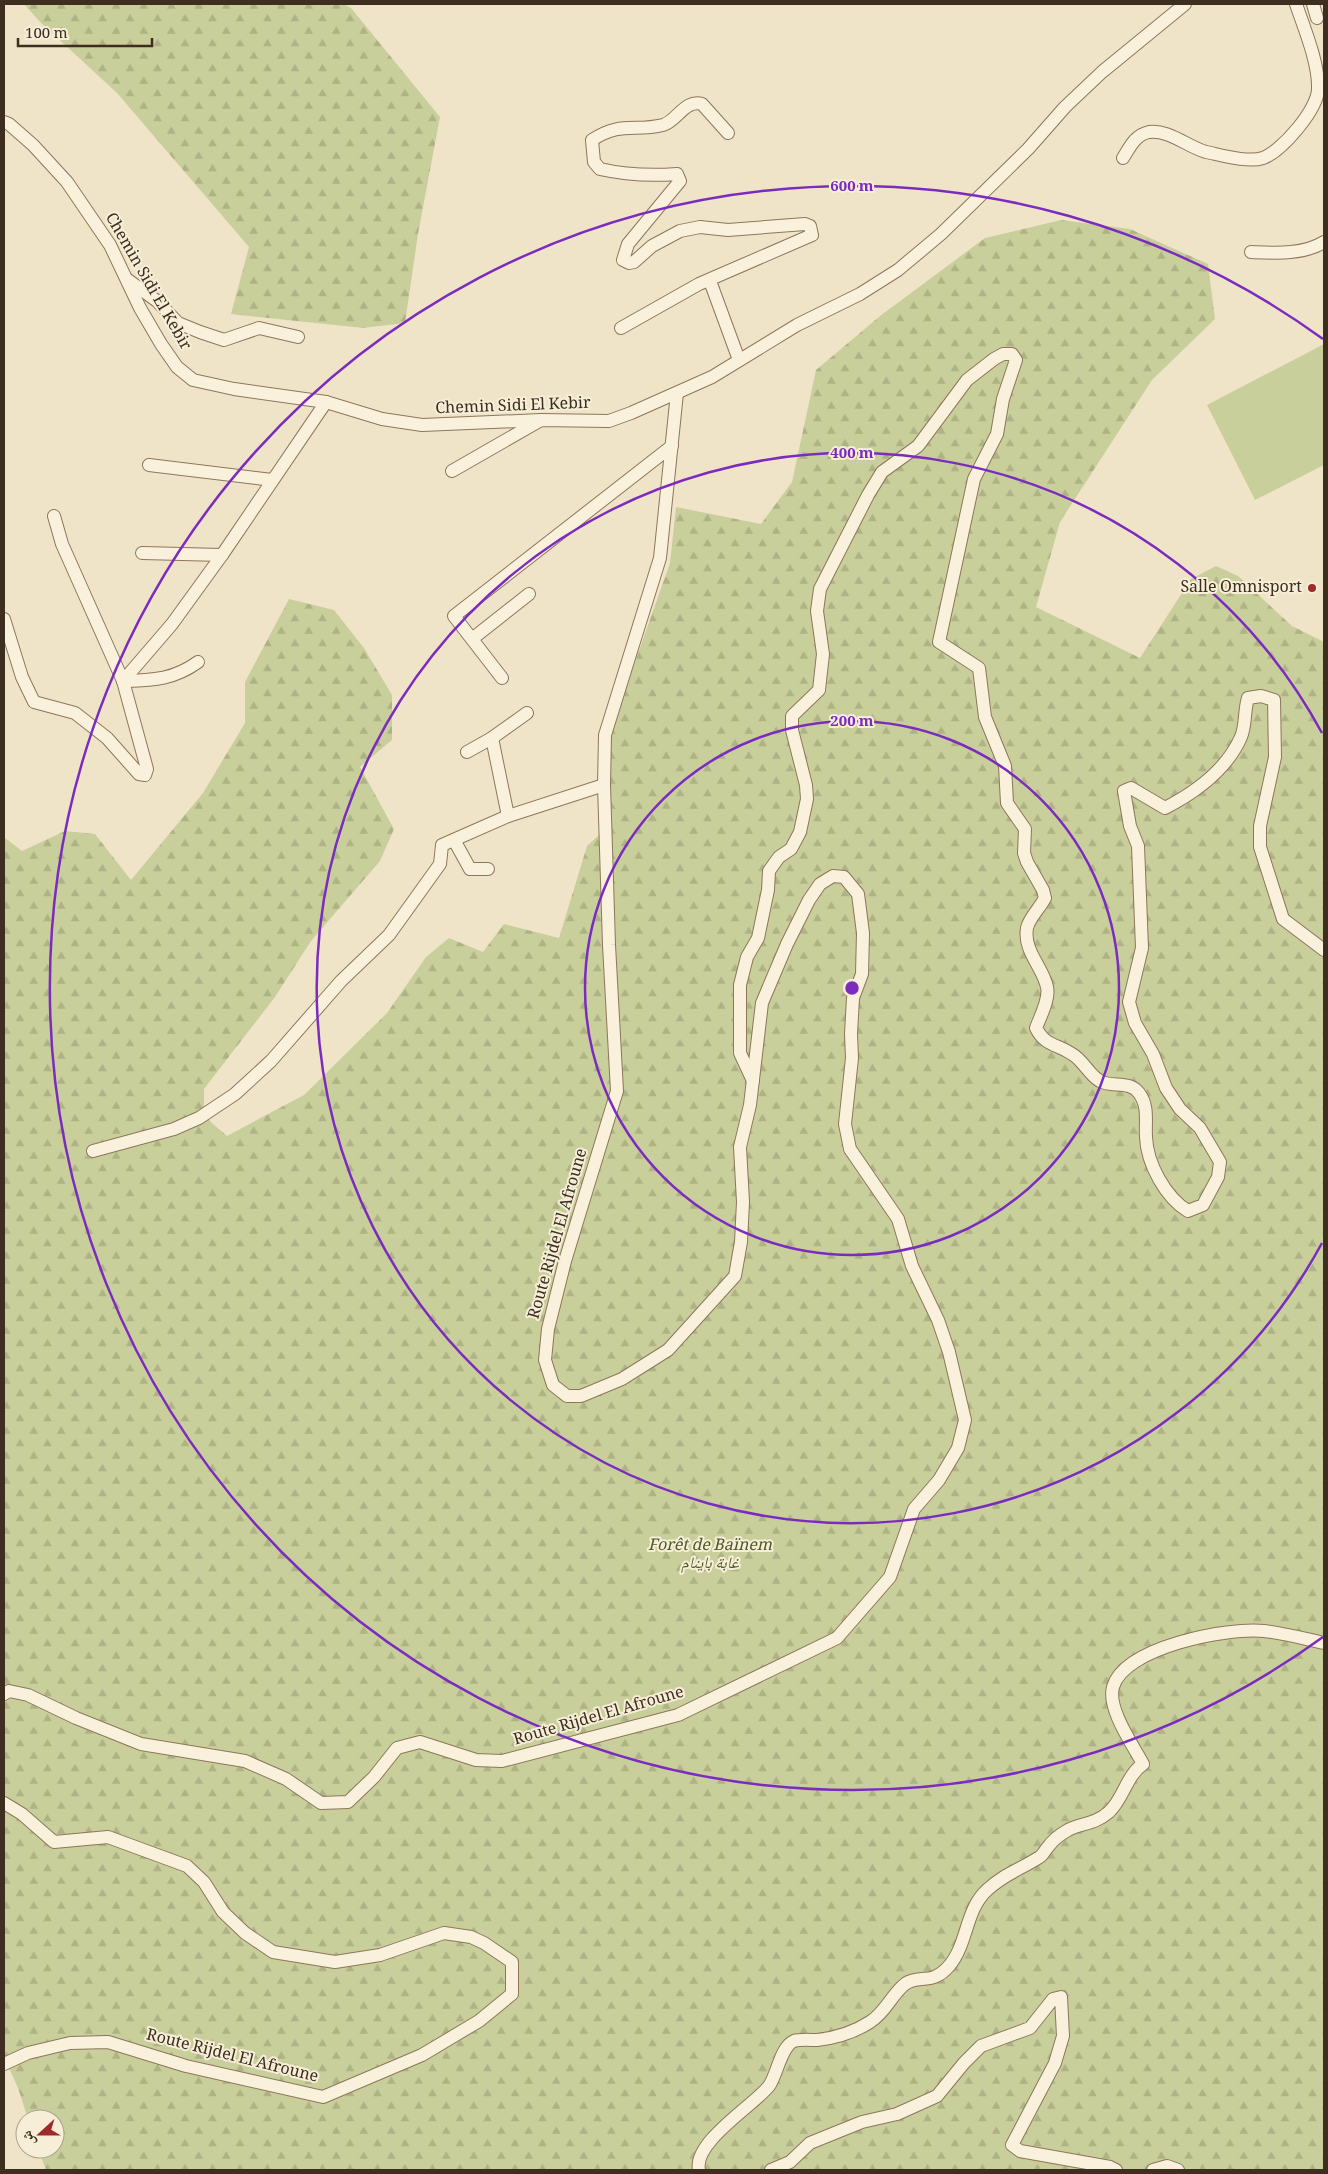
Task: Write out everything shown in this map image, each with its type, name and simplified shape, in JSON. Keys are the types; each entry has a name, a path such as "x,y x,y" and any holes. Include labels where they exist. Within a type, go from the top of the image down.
{"street":[{"name":"Chemin Sidi El Kebir","path":"6,121 33,145 67,182 110,245 140,308 166,352 177,367 193,380 234,389 326,402 382,419 422,426 541,420 609,421 712,377 797,325 860,294 898,270 948,228 1102,72 1185,4"},
{"path":"1123,158 1138,136 1150,132 1162,133 1205,151 1247,158 1262,158 1273,152 1304,122 1316,102 1318,89 1317,73 1296,4"},
{"path":"1313,4 1317,18"},
{"path":"621,328 699,284 710,281 812,235 810,226 805,224 728,230 700,227 680,231 652,246 634,262 626,263 622,256 628,244 680,180 677,174 630,174 600,169 594,162 592,140 608,130 664,125 687,106 697,102 702,104 728,133"},
{"path":"1251,252 1294,252 1315,248 1324,242"},
{"path":"128,280 157,300 178,323 200,332 224,340 259,328 298,337"},
{"path":"710,281 739,360"},
{"path":"753,1081 740,1053 740,985 747,957 758,938 768,890 769,871 779,857 791,849 800,832 807,799 806,785 796,752 792,716 805,706 819,690 824,654 818,611 820,589 868,495 882,472 918,446 967,380 1003,354 1012,354 1016,360 1003,399 997,434 974,479 939,642 979,668 985,717 1005,766 1007,803 1025,829 1024,853 1043,890 1045,898 1028,926 1026,936 1030,951 1047,986 1047,993 1036,1028 1041,1039 1073,1054 1099,1081 1128,1085 1138,1092 1145,1103 1146,1139 1158,1177 1176,1204 1188,1212 1203,1205 1218,1177 1220,1162 1200,1128 1180,1108 1166,1088 1153,1054 1136,1023 1129,1002 1142,948 1138,846 1130,826 1124,791 1131,788 1165,808 1190,795 1228,760 1242,735 1248,698 1261,696 1274,700 1275,757 1260,826 1260,847 1283,919 1324,950"},
{"name":"Route Rijdel El Afroune","path":"4,1694 8,1692 28,1695 76,1718 141,1744 245,1761 286,1779 321,1803 348,1802 374,1777 397,1748 420,1742 476,1760 502,1761 539,1752 678,1715 837,1638 890,1577 914,1510 939,1480 958,1448 965,1420 949,1352 938,1320 912,1266 898,1219 850,1149 845,1124 852,1058 850,1034 854,998 862,974 863,933 858,894 844,877 833,876 820,884 787,944 762,1003 753,1081 740,1147 743,1202 741,1242 735,1276 668,1350 622,1379 581,1396 567,1396 553,1385 546,1360 548,1329 565,1260 617,1091 609,945 604,785 605,735 660,558 677,393"},
{"path":"123,681 172,624 222,556 326,402"},
{"path":"452,471 541,420"},
{"path":"502,678 454,616 672,446"},
{"path":"149,465 272,480"},
{"path":"4,619 22,677 34,702 75,713 107,738 143,776 147,774 123,681 62,544 54,516"},
{"path":"142,553 222,556"},
{"path":"472,639 529,594"},
{"path":"123,681 158,680 184,673 198,662"},
{"path":"467,752 492,738 527,713"},
{"path":"492,738 508,816"},
{"path":"93,1151 174,1129 199,1118 234,1094 271,1062 341,981 389,935 440,864 442,845 508,816 604,785"},
{"path":"454,840 470,868 488,869"},
{"path":"699,2170 700,2155 733,2117 769,2086 785,2047 794,2041 834,2038 848,2034 881,2014 904,1985 913,1980 929,1980 940,1973 949,1966 957,1953 975,1903 985,1891 1004,1875 1040,1858 1048,1846 1069,1830 1089,1824 1108,1812 1118,1802 1123,1788 1143,1764 1119,1722 1114,1703 1113,1687 1122,1671 1140,1657 1194,1639 1223,1633 1263,1631 1324,1643"},
{"name":"Route Rijdel El Afroune","path":"4,1804 22,1814 54,1842 108,1838 187,1866 204,1882 223,1912 245,1933 273,1952 335,1962 380,1955 415,1941 444,1933 471,1937 484,1943 512,1962 512,1994 479,2021 422,2054 323,2096 186,2066 108,2042 70,2043 28,2054 4,2064"},
{"path":"771,2170 790,2162 810,2143 862,2122 897,2114 937,2096 964,2062 981,2046 1030,2028 1053,1999 1061,1997 1063,2036 1055,2063 1012,2145 1020,2151 1110,2167 1116,2170"},
{"path":"1153,2170 1167,2166 1178,2170"}],"green space":[{"path":"24,4 344,4 351,8 440,117 418,234 405,323 363,328 231,314 249,247 117,93 40,22"},
{"name":"Forêt de Baïnem غابة باينام","path":"1061,220 1130,229 1208,264 1215,319 1152,380 1060,522 1036,607 1140,658 1191,579 1216,566 1238,576 1292,626 1324,642 1324,2170 46,2170 42,2159 65,2159 65,2109 25,2109 18,2088 4,2057 4,837 22,851 65,831 95,834 131,880 203,793 245,723 245,682 289,599 334,610 364,648 392,695 392,740 360,767 394,829 380,861 311,941 275,997 204,1089 204,1116 227,1136 304,1095 387,1013 426,957 449,938 483,952 504,924 559,938 587,846 612,823 608,738 670,563 676,507 761,524 792,482 816,370 880,316 985,238"},
{"path":"1324,344 1324,465 1255,500 1207,405"}],"place":[{"name":"Salle Omnisport","path":"1312,588"}]}
